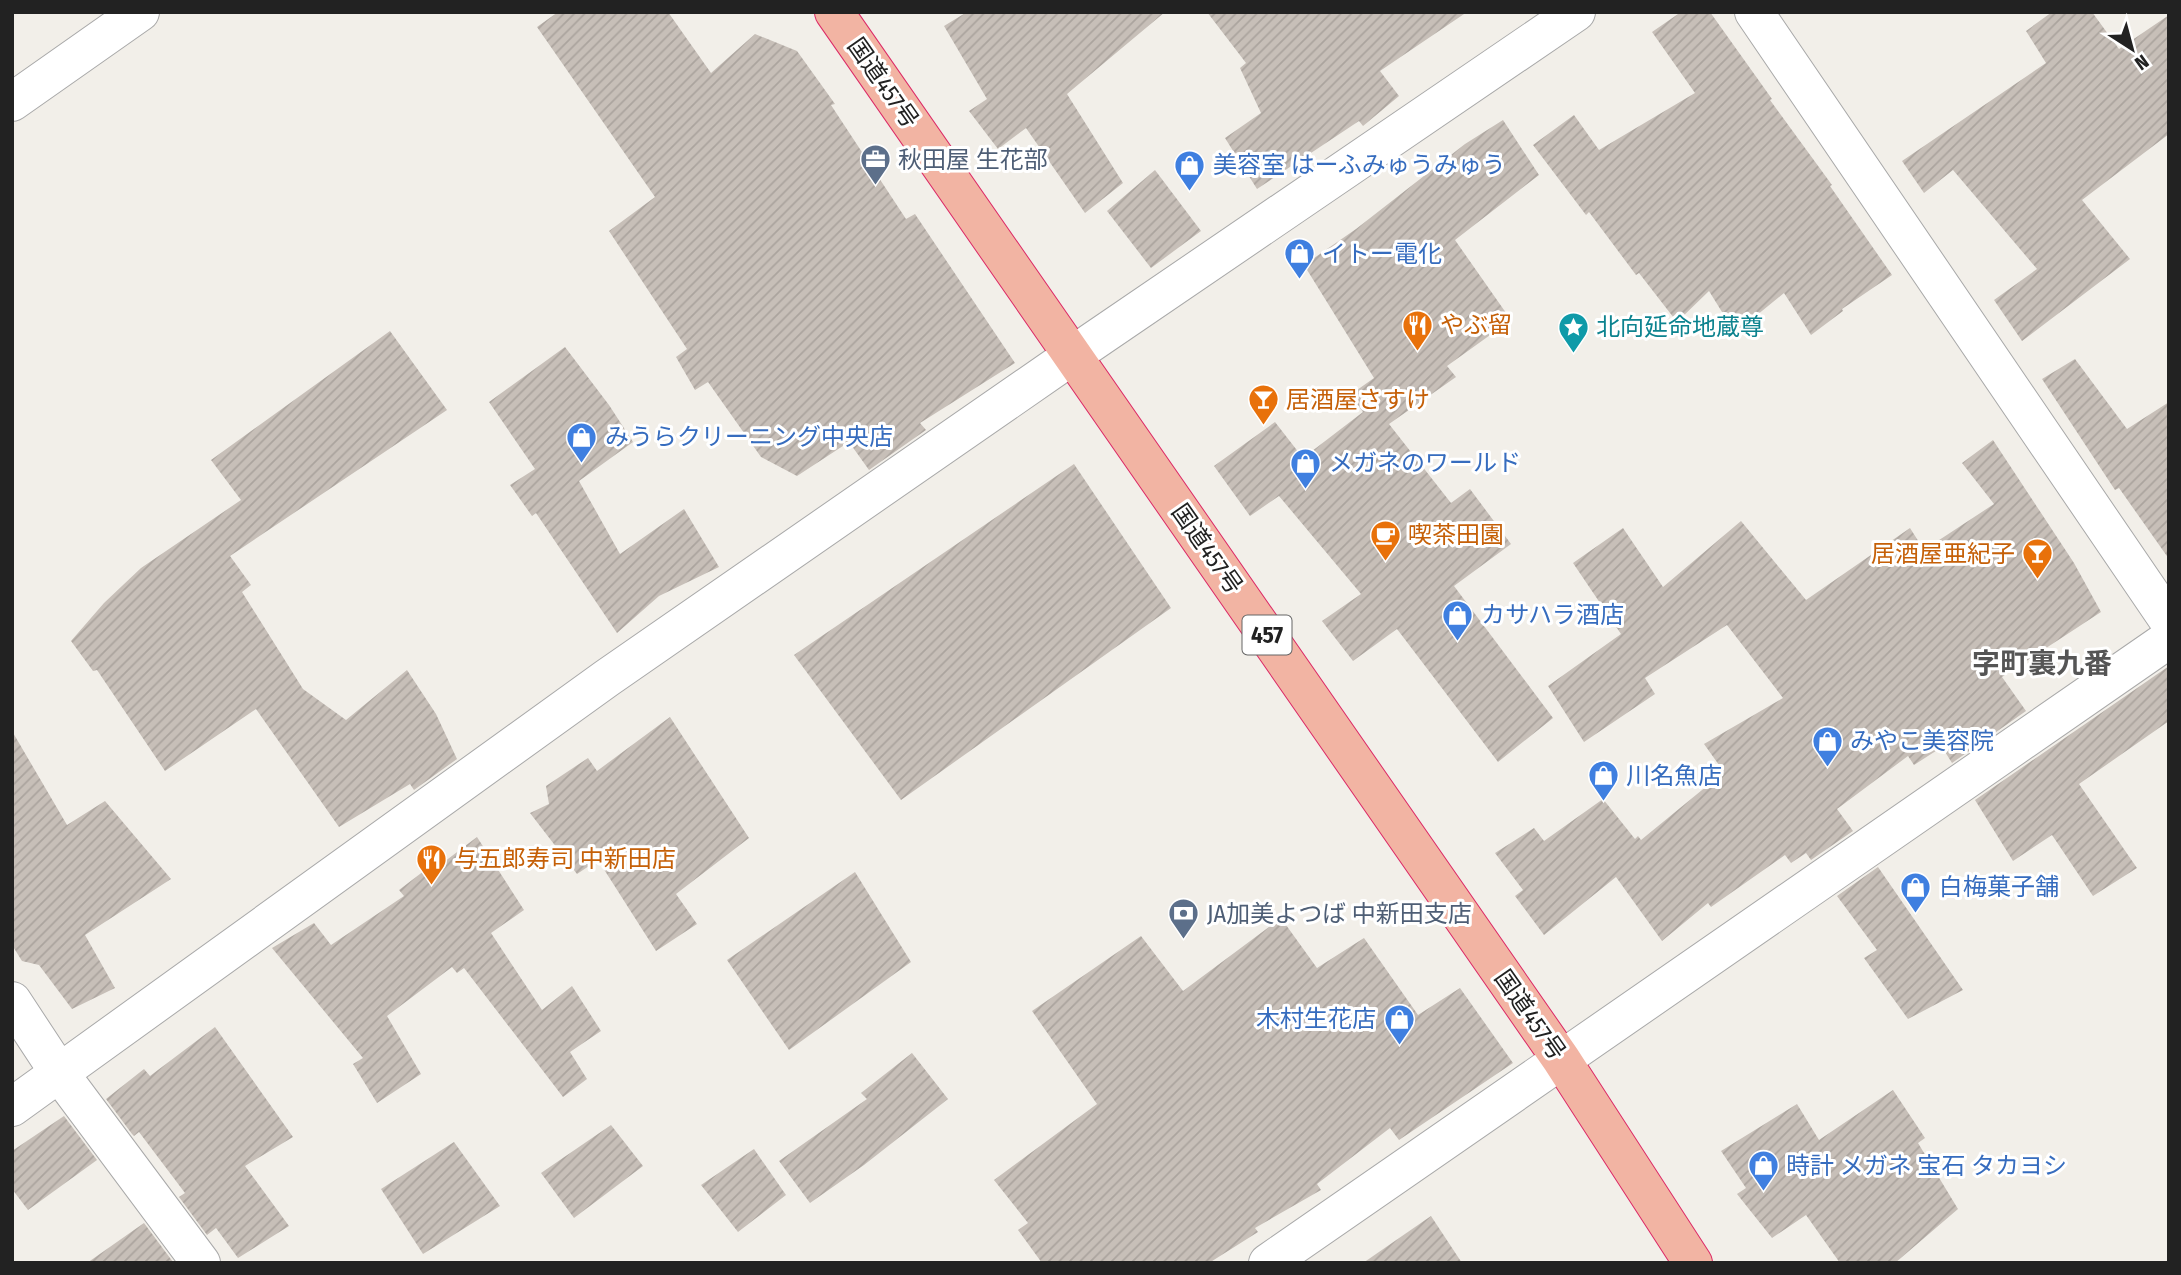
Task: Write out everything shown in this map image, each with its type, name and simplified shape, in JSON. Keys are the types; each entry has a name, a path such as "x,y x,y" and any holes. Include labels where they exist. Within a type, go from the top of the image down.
{"highway":[{"name":"国道457号","path":"834,12 1561,1059 1693,1263"}],"street":[{"path":"12,102 140,12"},
{"path":"12,1107 607,678 1073,355 1576,12"},
{"path":"1754,12 2169,621"},
{"path":"1268,1263 2169,639"},
{"path":"12,1001 60,1074 201,1263"}],"building":[{"path":"558,12 668,12 711,73 755,34 797,51 835,104 831,105 906,219 915,214 1015,363 920,423 926,430 869,470 849,442 797,476 761,457 708,382 695,390 676,357 687,349 609,231 655,197 537,27"},
{"path":"967,12 1165,12 1067,94 1123,183 1085,213 1026,128 998,149 969,111 987,99 944,26"},
{"path":"1207,12 1467,12 1380,71 1399,96 1363,126 1359,121 1257,189 1225,138 1261,113 1240,68 1246,63"},
{"path":"1681,12 1710,12 1892,275 1842,309 1843,311 1811,335 1784,293 1735,333 1709,291 1677,322 1639,273 1636,275 1589,212 1586,215 1533,145 1574,115 1599,150 1695,93 1652,32"},
{"path":"2052,12 2092,12 2119,49 2169,15 2169,134 2082,200 2130,259 2022,341 1994,300 2037,269 1953,170 1924,193 1902,161 2046,63 2026,31"},
{"path":"1503,120 1539,175 1455,240 1511,320 1447,366 1456,377 1389,424 1451,503 1470,489 1511,544 1454,586 1553,718 1498,762 1397,629 1353,661 1322,621 1361,594 1279,496 1250,516 1214,466 1275,422 1303,458 1363,412 1350,395 1374,378 1304,265 1356,229 1465,144"},
{"path":"1155,170 1201,231 1151,268 1107,211"},
{"path":"390,331 447,410 230,556 251,585 242,592 303,689 346,720 407,670 436,714 457,759 414,790 410,784 339,827 256,709 165,771 97,670 93,671 71,641 104,603 141,568 241,500 211,460"},
{"path":"565,347 633,442 579,481 620,554 684,509 719,567 659,596 617,633 536,513 532,516 510,485 535,469 489,402"},
{"path":"2075,359 2127,429 2169,402 2169,559 2119,488 2115,490 2042,379"},
{"path":"1993,440 2074,563 2101,612 2002,677 2026,711 1952,763 1942,747 1914,765 1908,756 1837,809 1853,831 1811,860 1806,853 1791,863 1785,855 1711,907 1708,903 1662,941 1616,877 1544,935 1515,896 1523,890 1495,853 1534,828 1544,841 1603,799 1635,839 1638,836 1641,840 1724,772 1704,744 1783,698 1727,625 1645,678 1655,694 1584,742 1548,686 1621,634 1573,563 1623,528 1663,587 1741,521 1806,600 1910,528 1924,550 1994,504 1962,463"},
{"path":"1074,464 1171,608 901,800 794,655"},
{"path":"2169,666 2169,721 2079,784 2137,868 2093,896 2052,835 2013,861 1975,800"},
{"path":"670,717 749,838 676,894 697,924 656,951 598,860 577,874 530,813 549,804 546,786 588,758 597,771"},
{"path":"12,731 67,825 105,801 171,879 85,935 115,988 72,1009 39,965 22,961 12,945"},
{"path":"477,837 524,910 491,933 542,1010 572,986 601,1031 570,1052 587,1079 563,1097 464,968 457,973 452,967 387,1016 421,1074 377,1103 353,1064 363,1058 272,948 314,923 331,945 404,896 399,890 433,864 436,868"},
{"path":"1878,867 1963,990 1908,1019 1864,958 1877,950 1837,896"},
{"path":"855,872 911,962 789,1050 727,960"},
{"path":"1281,918 1317,968 1364,938 1418,1015 1460,988 1513,1063 1399,1140 1390,1128 1317,1184 1321,1190 1255,1228 1258,1232 1209,1263 1042,1263 1018,1230 1028,1223 994,1180 1097,1104 1032,1011 1141,936 1183,991"},
{"path":"215,1027 293,1137 245,1166 289,1226 238,1258 216,1228 207,1235 179,1197 185,1193 139,1132 134,1136 132,1134 106,1099 144,1069 150,1076"},
{"path":"912,1053 948,1099 864,1165 810,1203 779,1161 867,1099 861,1093"},
{"path":"1893,1090 1925,1138 1918,1143 1958,1209 1895,1263 1840,1263 1806,1215 1772,1238 1737,1194 1746,1188 1721,1151 1797,1104 1819,1140"},
{"path":"64,1116 97,1160 28,1210 12,1189 12,1151"},
{"path":"611,1125 643,1166 574,1218 541,1173"},
{"path":"454,1142 500,1206 423,1254 381,1189"},
{"path":"754,1149 786,1195 738,1232 701,1185"},
{"path":"1431,1216 1462,1263 1363,1263"},
{"path":"144,1223 173,1262 87,1263"}],"place":[{"name":"秋田屋 生花部","path":"875,187"},
{"name":"美容室 はーふみゅうみゅう","path":"1190,192"},
{"name":"イトー電化","path":"1299,281"},
{"name":"やぶ留","path":"1417,352"},
{"name":"北向延命地蔵尊","path":"1573,354"},
{"name":"居酒屋さすけ","path":"1263,427"},
{"name":"みうらクリーニング中央店","path":"582,464"},
{"name":"メガネのワールド","path":"1306,490"},
{"name":"喫茶田園","path":"1385,562"},
{"name":"居酒屋亜紀子","path":"2038,581"},
{"name":"カサハラ酒店","path":"1458,642"},
{"name":"みやこ美容院","path":"1827,768"},
{"name":"川名魚店","path":"1603,803"},
{"name":"与五郎寿司 中新田店","path":"431,886"},
{"name":"白梅菓子舗","path":"1916,914"},
{"name":"JA加美よつば 中新田支店","path":"1184,941"},
{"name":"木村生花店","path":"1399,1046"},
{"name":"時計 メガネ 宝石 タカヨシ","path":"1763,1193"}],"district":[{"name":"字町裏九番","path":"2042,663"}]}
